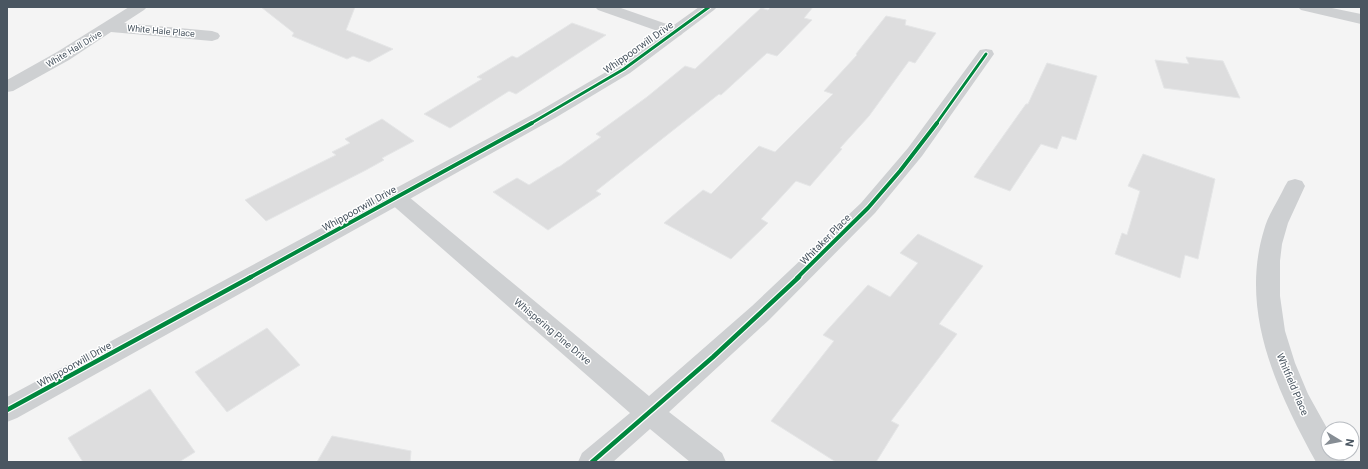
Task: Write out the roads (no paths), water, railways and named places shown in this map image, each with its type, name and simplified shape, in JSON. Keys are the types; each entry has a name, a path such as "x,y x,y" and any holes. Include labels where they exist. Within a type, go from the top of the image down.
{"street":[{"name":"White Hall Drive","path":"7,88 63,56 139,7"},
{"path":"603,7 675,32"},
{"name":"Whippoorwill Drive","path":"7,410 555,111 624,69 709,7"},
{"path":"1306,7 1361,19"},
{"name":"White Hale Place","path":"110,27 212,36"},
{"name":"Whitaker Place","path":"592,462 650,413 747,326 835,242 868,207 908,160 986,54"},
{"name":"Whitfield Place","path":"1295,186 1275,227 1271,247 1268,266 1270,312 1282,363 1297,398 1330,462"},
{"name":"Whispering Pine Drive","path":"396,197 650,413 712,462"}]}
